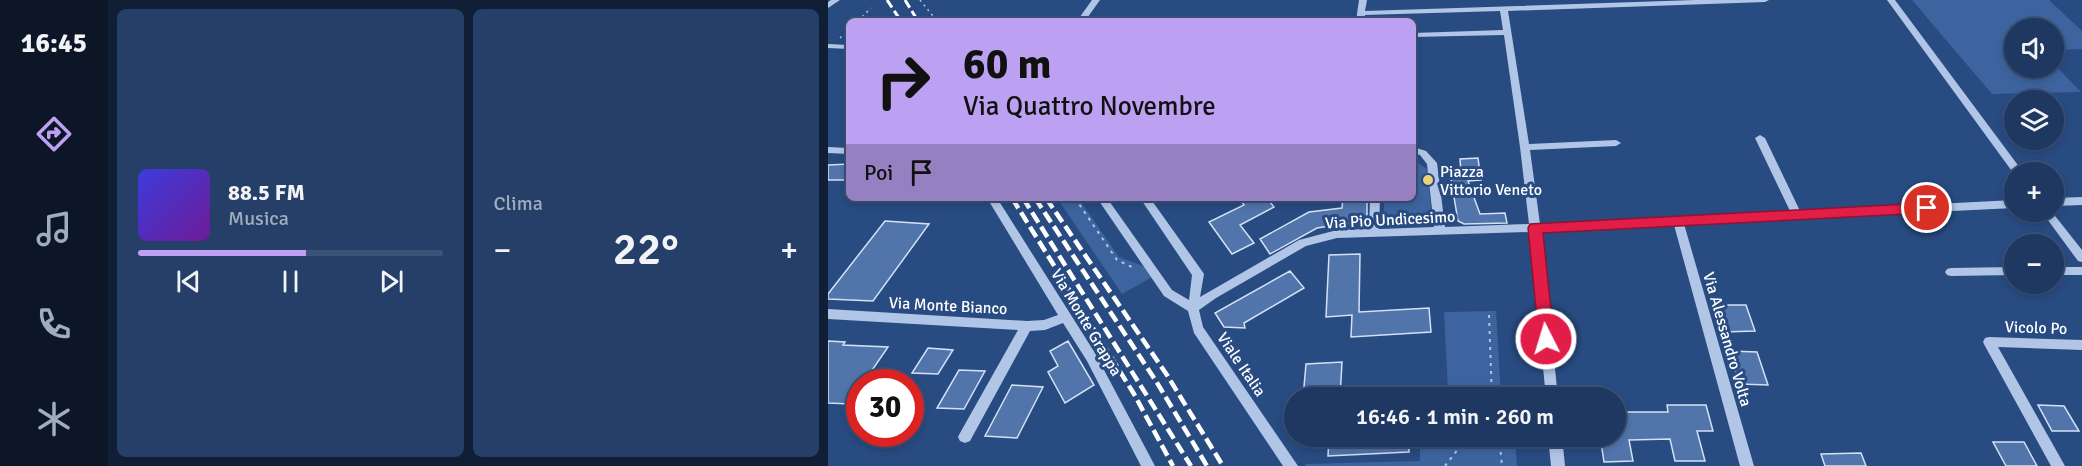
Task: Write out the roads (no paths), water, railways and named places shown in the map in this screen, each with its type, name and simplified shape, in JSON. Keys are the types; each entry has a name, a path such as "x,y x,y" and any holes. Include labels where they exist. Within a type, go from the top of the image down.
{"street":[{"path":"828,6 836,0"},
{"path":"1083,18 1096,0"},
{"path":"1363,0 1361,17 1504,9 1537,4 1765,0"},
{"path":"1891,0 2011,162"},
{"path":"1504,9 1525,147 1551,387"},
{"path":"1416,36 1508,32"},
{"path":"828,46 846,47"},
{"path":"1760,138 1797,215"},
{"path":"1525,147 1616,143"},
{"path":"828,150 846,151"},
{"path":"1416,151 1422,153 1432,163 1440,231"},
{"name":"Via Monte Grappa","path":"994,201 1091,357 1148,466"},
{"path":"1104,201 1168,293 1193,308 1198,274 1147,201"},
{"path":"1374,233 1375,201"},
{"path":"2064,202 2082,201"},
{"name":"Via Pio Undicesimo","path":"1193,308 1303,243 1338,234 1535,228 2004,205"},
{"name":"Via Alessandro Volta","path":"1678,221 1747,466"},
{"path":"2055,222 2082,258"},
{"path":"1952,272 2004,271"},
{"path":"2064,271 2082,271"},
{"name":"Viale Italia","path":"1193,308 1198,329 1291,466"},
{"name":"Via Monte Bianco","path":"828,314 1027,326 1045,325 1065,317"},
{"path":"965,437 1027,326"},
{"name":"Vicolo Po","path":"2058,466 1989,342 2082,345"},
{"path":"1556,447 1558,466"}],"railway":[{"path":"887,0 899,18"},
{"path":"905,0 916,18"},
{"path":"1014,201 1134,394 1173,466"},
{"path":"1025,201 1191,466"},
{"path":"1037,201 1156,381 1207,466"},
{"path":"1048,201 1167,375 1223,466"}],"place":[{"name":"Piazza Vittorio Veneto","path":"1428,180"}]}
